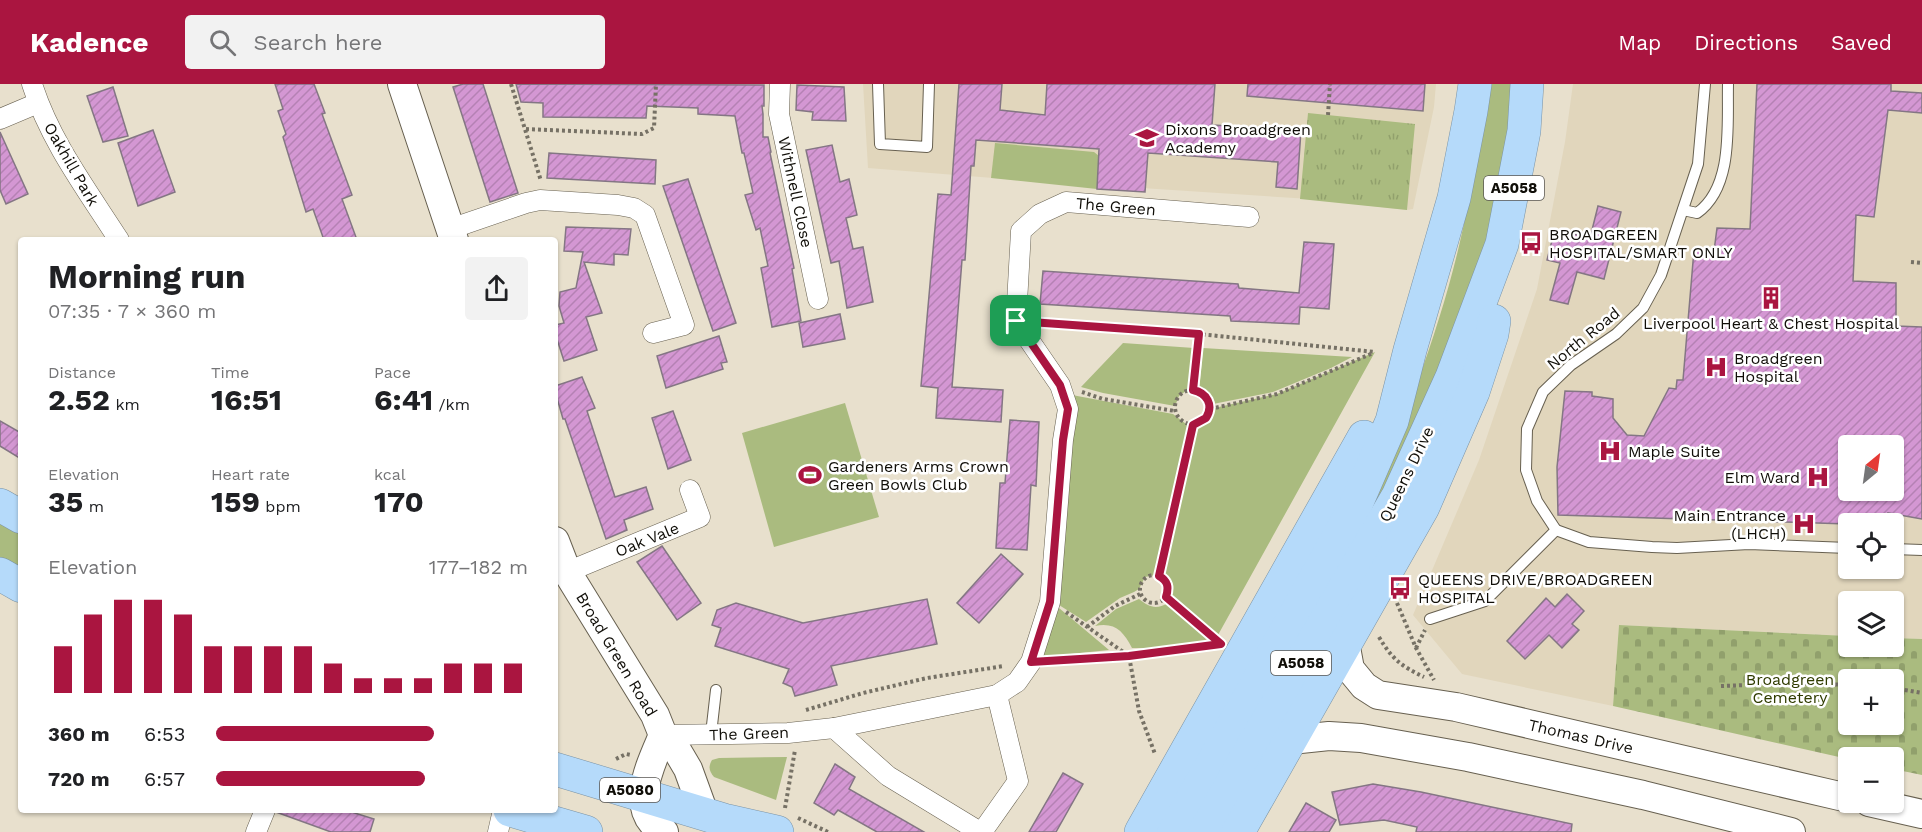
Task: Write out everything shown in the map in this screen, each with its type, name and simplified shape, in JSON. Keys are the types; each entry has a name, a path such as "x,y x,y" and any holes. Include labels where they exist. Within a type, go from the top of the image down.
{"highway":[{"name":"Queens Drive","path":"1174,832 1354,509 1392,421 1454,198 1475,84"},
{"name":"Queens Drive","path":"1205,832 1398,496 1452,377 1502,244 1532,89"},
{"path":"1238,832 1423,507 1473,392 1492,334 1502,244"},
{"path":"1142,832 1345,472 1410,350"},
{"path":"0,505 18,516"},
{"path":"0,574 18,584"},
{"name":"A5080","path":"558,770 643,794 723,822 786,820"},
{"path":"520,813 586,832"}],"street":[{"name":"Withnell Close","path":"780,84 779,114 818,299"},
{"path":"405,85 452,234 526,203 543,200 618,205 634,208 645,215 684,325 653,333"},
{"path":"0,118 35,93"},
{"name":"Oakhill Park","path":"35,93 62,152 117,237"},
{"name":"The Green","path":"663,735 799,732 834,728 997,695 1017,682 1031,662 1050,602 1063,440 1068,409 1060,385 1016,321 1021,231 1040,214 1065,202 1249,217"},
{"name":"Oak Vale","path":"567,572 700,517 690,490"},
{"name":"Broad Green Road","path":"558,549 567,572 655,715 663,735 678,752 723,822"},
{"name":"Thomas Drive","path":"1345,642 1350,669 1364,686 1378,695 1456,707 1838,796"},
{"path":"834,728 888,776 981,832 1018,781 997,695"},
{"name":"Broad Green Road","path":"643,794 651,764 663,735"},
{"path":"1291,740 1329,736 1361,738 1468,757 1643,795 1791,832"},
{"path":"643,794 646,814 654,826 664,832"},
{"path":"1904,810 1922,814"},
{"path":"256,832 265,813"},
{"path":"498,832 502,813"}],"lane":[{"path":"878,84 880,144 927,147 929,84"},
{"name":"North Road","path":"1556,530 1537,501 1526,470 1527,429 1543,392 1571,365 1616,334 1643,308 1661,275 1698,164 1705,84"},
{"path":"1683,210 1697,213 1707,206 1716,192 1725,166 1728,84"},
{"path":"1430,618 1485,601 1556,530 1589,542 1652,547 1749,544 1838,548"},
{"path":"1904,549 1922,550"},
{"path":"711,734 716,690"}],"path":[{"path":"511,84 544,189 543,200"},
{"path":"526,129 642,134 654,128 657,84"},
{"path":"1328,115 1330,84"},
{"path":"1911,262 1922,263"},
{"path":"1016,321 1199,334 1375,352 1277,394 1210,409"},
{"path":"1193,390 1199,334"},
{"path":"1060,385 1103,399 1175,411"},
{"path":"1193,390 1207,398 1210,409 1206,418 1193,425 1182,421 1175,411 1179,396 1193,390"},
{"path":"1159,576 1193,425"},
{"path":"1150,575 1159,576 1167,582 1166,597 1158,603 1146,602 1140,594 1139,589 1143,579 1150,575"},
{"path":"1384,576 1416,648 1434,680"},
{"path":"1088,627 1115,606 1140,594"},
{"path":"1166,597 1221,644"},
{"path":"1050,602 1129,656 1138,711 1157,760"},
{"path":"1221,644 1227,634"},
{"path":"1377,634 1389,654 1401,665 1459,689 1456,707"},
{"path":"799,712 863,693 927,678 1031,662 1129,656 1221,644"},
{"path":"1721,686 1796,683 1838,685"},
{"path":"1904,690 1922,693"},
{"path":"799,732 786,820 828,832"}],"shaded area":[{"name":"Dixons Broadgreen Academy","path":"863,84 1436,84 1434,107 1413,209 1407,210 1310,199 868,168"},
{"name":"Broadgreen Hospital","path":"1573,84 1922,84 1922,639 1904,638 1904,591 1838,591 1838,636 1619,625 1613,706 1462,674 1413,615 1479,460 1537,289 1565,142"}],"green space":[{"path":"1489,84 1513,84 1503,190 1428,401 1350,555 1424,364 1449,286 1468,206"},
{"path":"1308,113 1415,124 1407,210 1300,199"},
{"path":"995,143 1094,152 1099,156 1097,189 991,178"},
{"path":"1123,343 1194,348 1190,388 1179,396 1175,406 1081,387"},
{"path":"1203,348 1352,357 1273,392 1209,404 1204,394 1199,391"},
{"path":"1375,352 1218,635 1172,597 1168,591 1168,583 1155,575 1145,577 1139,589 1120,598 1086,622 1059,605 1072,395 1173,414 1190,427 1170,527 1193,425 1206,418 1210,409 1277,394"},
{"name":"Gardeners Arms Crown Green Bowls Club","path":"845,403 879,517 774,547 742,433"},
{"path":"0,518 18,528 18,568 0,558"},
{"path":"1139,599 1153,607 1168,603 1172,605 1211,635 1210,642 1166,648 1132,648 1118,629 1108,625 1095,626 1116,609"},
{"path":"1059,608 1109,650 1041,657"},
{"name":"Broadgreen Cemetery","path":"1619,625 1838,636 1838,657 1904,657 1904,638 1922,639 1922,775 1904,771 1904,747 1838,747 1838,757 1613,706"},
{"path":"787,757 776,800 714,777 710,769 712,760 719,758"}],"building":[{"path":"275,84 314,84 325,113 322,114 352,195 342,199 356,237 323,237 313,209 306,212 283,137 286,134 278,111 283,109"},
{"path":"463,84 483,84 518,193 490,202 453,87"},
{"path":"516,84 764,85 763,137 768,137 794,268 792,269 801,321 772,327 761,268 768,266 760,228 756,230 745,195 753,193 735,116 698,114 698,108 647,106 646,118 543,117 543,103 521,102"},
{"path":"959,84 1002,84 1000,110 1045,115 1047,84 1215,84 1212,125 1301,130 1297,189 1276,187 1278,162 1148,153 1145,192 1097,189 1099,149 976,140 974,166 971,166 965,260 962,260 952,387 1003,390 1001,422 936,418 938,388 921,386 938,194 951,195"},
{"path":"1248,84 1425,84 1423,111 1247,96"},
{"name":"Liverpool Heart & Chest Hospital","path":"1757,84 1891,84 1891,91 1922,93 1922,113 1888,110 1874,217 1856,215 1853,281 1896,283 1896,326 1922,327 1922,519 1904,516 1904,513 1838,513 1838,524 1558,515 1557,467 1565,391 1592,392 1592,396 1613,399 1613,418 1627,435 1644,436 1669,388 1676,389 1677,380 1683,380 1694,250 1714,251 1717,228 1750,229"},
{"path":"797,85 844,87 846,121 812,120 813,112 796,110"},
{"path":"113,87 128,136 103,142 87,96"},
{"path":"153,130 175,192 138,206 118,143"},
{"path":"0,132 28,194 6,204 0,190"},
{"path":"832,145 840,182 849,179 857,215 846,218 853,249 863,247 873,302 847,308 839,261 831,263 806,150"},
{"path":"549,153 656,160 655,184 547,178"},
{"path":"688,179 736,323 713,331 663,186"},
{"path":"1598,206 1621,212 1604,279 1577,272 1568,304 1550,300 1560,263 1547,260 1555,229 1590,238"},
{"path":"566,227 631,229 628,255 614,254 614,265 584,262 602,313 586,317 597,350 564,361 558,342 558,324 564,323 559,306 560,292 576,288 583,252 564,251"},
{"path":"1304,242 1334,244 1329,309 1300,307 1299,324 1231,321 1230,316 1040,304 1043,271 1238,284 1239,288 1299,293"},
{"path":"840,314 845,339 803,347 799,323"},
{"path":"719,336 727,362 721,363 723,369 666,388 657,356"},
{"path":"582,377 595,408 587,411 615,497 646,487 653,509 624,520 627,530 606,539 565,419 563,419 558,402 558,385"},
{"path":"673,411 691,460 668,469 652,418"},
{"path":"1010,420 1039,422 1036,486 1031,485 1027,550 996,548 1000,483 1005,483"},
{"path":"0,421 18,431 18,457 0,446"},
{"path":"662,546 701,603 677,620 637,562"},
{"path":"1001,554 1023,574 979,623 957,603"},
{"path":"1567,594 1584,611 1572,624 1579,630 1562,648 1549,635 1525,659 1507,641 1546,598 1555,607"},
{"path":"927,599 937,644 831,666 837,685 795,696 792,687 783,683 789,669 715,646 721,628 712,625 717,610 736,603 803,623"},
{"path":"835,764 855,777 849,789 924,832 877,832 838,810 834,815 814,803"},
{"path":"1063,773 1083,784 1056,832 1029,832"},
{"path":"1373,784 1572,824 1571,832 1416,832 1417,827 1384,820 1340,825 1332,792"},
{"path":"1306,803 1336,820 1329,832 1289,832"},
{"path":"279,813 355,813 374,819 370,832 331,832"}],"place":[{"name":"Dixons Broadgreen Academy","path":"1147,138"},
{"name":"BROADGREEN HOSPITAL/SMART ONLY","path":"1531,243"},
{"name":"Liverpool Heart & Chest Hospital","path":"1771,298"},
{"name":"Broadgreen Hospital","path":"1716,367"},
{"name":"Maple Suite","path":"1610,451"},
{"name":"Gardeners Arms Crown Green Bowls Club","path":"810,475"},
{"name":"Elm Ward","path":"1818,477"},
{"name":"Main Entrance (LHCH)","path":"1804,524"},
{"name":"QUEENS DRIVE/BROADGREEN HOSPITAL","path":"1400,588"}],"route":[{"path":"1016,321 1199,334 1193,390 1207,398 1210,409 1202,422 1193,425 1159,576 1167,582 1166,597 1221,644 1129,656 1031,662 1050,602 1063,440 1068,409 1060,385 1016,321"}]}
